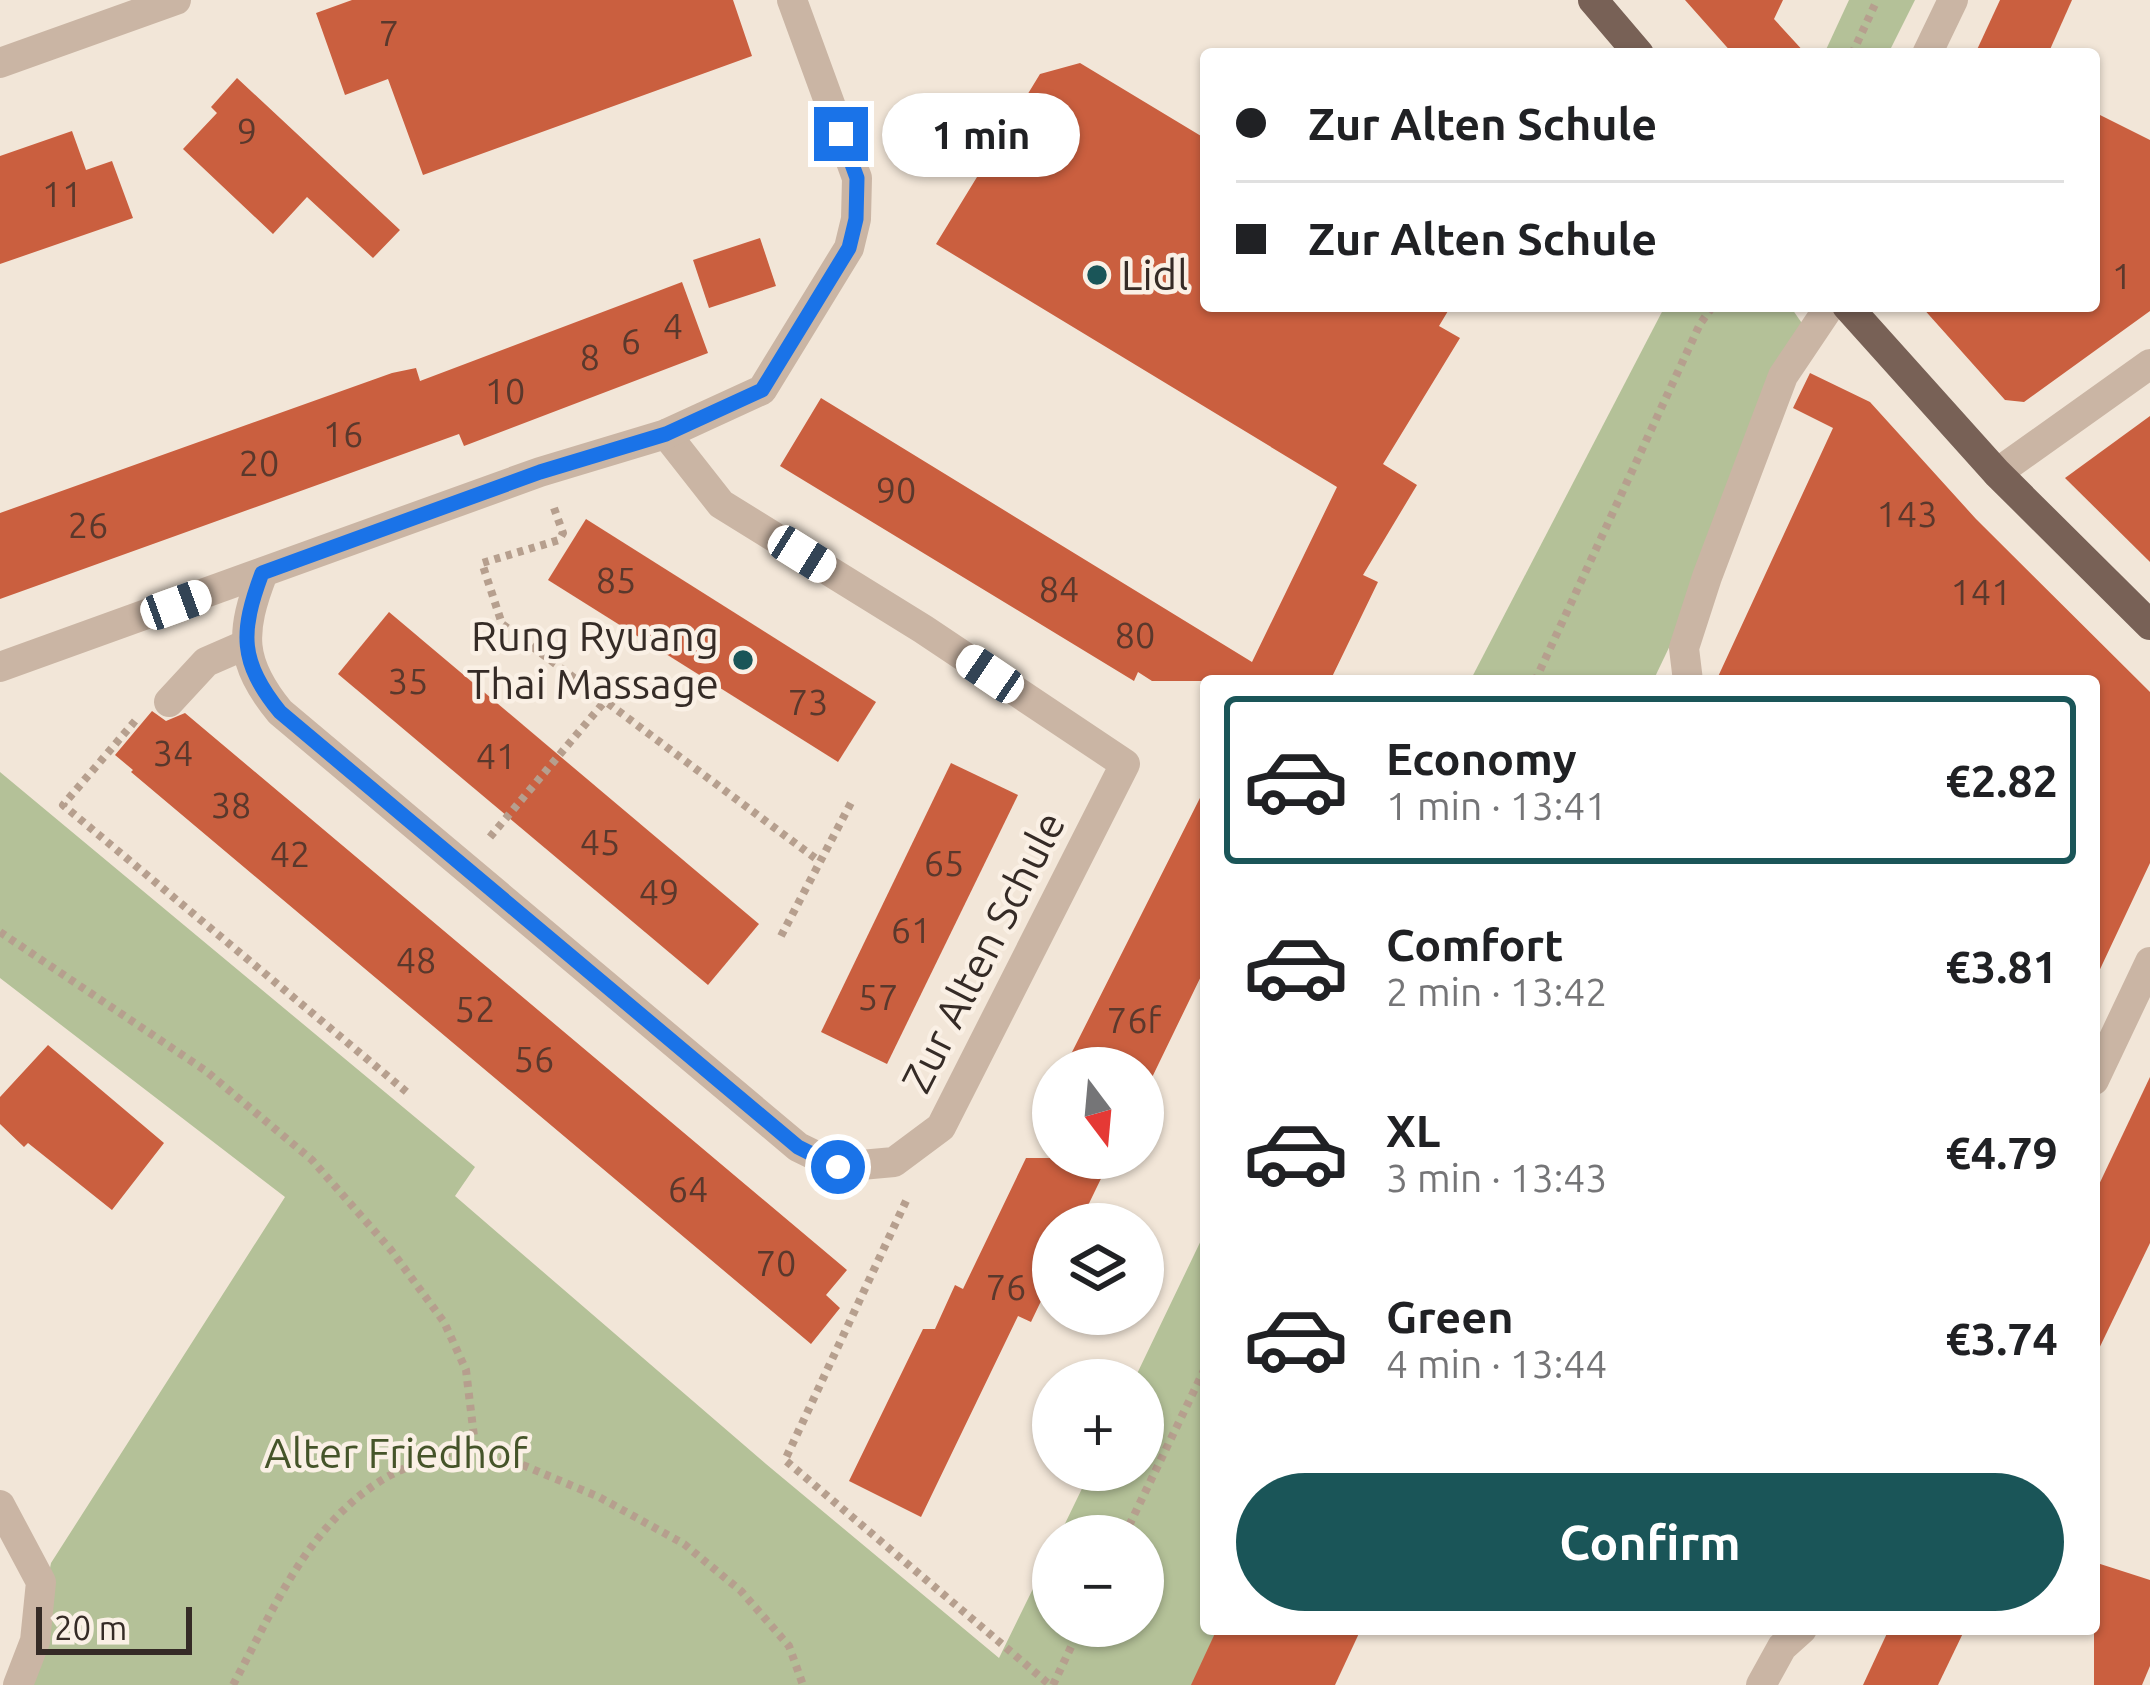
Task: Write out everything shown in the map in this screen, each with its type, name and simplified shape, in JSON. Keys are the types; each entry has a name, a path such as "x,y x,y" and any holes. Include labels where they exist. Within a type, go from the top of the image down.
{"main road":[{"path":"1593,0 1634,48"},
{"path":"1852,312 1997,473 2150,625"}],"street":[{"path":"0,63 102,13 176,0"},
{"path":"0,667 540,472 666,434 762,390 849,248 856,219 857,178 792,0"},
{"path":"1930,48 1953,0"},
{"path":"1687,675 1684,648 1783,376 1826,312"},
{"path":"1997,473 2150,364"},
{"name":"Zur Alten Schule","path":"245,645 256,683 280,712 798,1147 838,1167 893,1162 940,1127 1126,764 923,628 721,504 666,434"},
{"path":"169,702 206,662 245,645 248,610 262,573"},
{"path":"2100,1067 2150,962"},
{"path":"0,1505 41,1582 35,1641 18,1685"},
{"path":"1761,1685 1792,1638"}],"path":[{"path":"1855,48 1877,0"},
{"path":"1537,675 1709,312"},
{"path":"540,472 563,533 559,540 482,563 502,624 819,861"},
{"path":"169,702 158,694 63,805 409,1094"},
{"path":"466,866 605,701"},
{"path":"781,936 853,799"},
{"path":"0,932 206,1071 312,1160 391,1250 444,1322 466,1370 476,1445"},
{"path":"916,1144 914,1184 784,1460 1052,1685 1071,1647"},
{"path":"1134,1515 1200,1378"},
{"path":"233,1685 303,1555 337,1512 389,1476 476,1445 599,1497 683,1544 741,1591 789,1646 803,1685"}],"green space":[{"path":"1849,0 1915,0 1891,48 1827,48"},
{"path":"1662,312 1794,312 1815,342 1656,675 1473,675"},
{"name":"Alter Friedhof","path":"0,772 475,1167 455,1196 999,1658 1032,1591 1032,1647 1164,1647 1164,1515 1069,1515 1081,1491 1164,1491 1164,1359 1144,1359 1156,1335 1164,1335 1164,1318 1200,1242 1200,1635 1216,1635 1193,1685 27,1685 51,1563 285,1197 0,978"}],"building":[{"path":"352,0 733,0 752,56 423,175 388,79 345,95 316,13"},
{"path":"1685,0 1783,0 1774,19 1801,48 1728,48"},
{"path":"2000,0 2072,0 2051,48 1978,48"},
{"name":"Lidl","path":"1080,63 1200,135 1200,312 1447,312 1439,326 1460,338 1383,464 1417,485 1363,575 1378,582 1333,675 1200,675 1200,681 1152,681 1138,672 1134,681 780,466 821,398 1252,662 1337,487 936,244 1040,74"},
{"path":"237,78 400,230 373,258 307,197 273,234 183,149 217,113 211,107"},
{"path":"2100,115 2150,140 2150,311 2024,402 2005,400 1926,312 2100,312"},
{"path":"72,131 86,170 112,161 133,218 0,264 0,156"},
{"path":"760,238 776,286 709,308 693,260"},
{"path":"682,282 708,353 464,446 459,434 0,599 0,513 392,373 416,368 420,381"},
{"path":"1810,373 1870,402 1976,519 2150,692 2150,863 2100,969 2100,675 1719,675 1833,428 1793,408"},
{"path":"2150,416 2150,562 2065,478"},
{"path":"586,519 876,702 838,762 548,580"},
{"path":"389,612 759,924 708,985 338,674"},
{"path":"152,711 166,721 185,713 847,1270 826,1295 840,1308 811,1344 131,772 115,755"},
{"path":"951,763 1018,795 887,1064 821,1032"},
{"path":"1200,798 1200,978 1164,1053 1164,1047 1075,1047"},
{"path":"48,1045 164,1143 112,1210 28,1143 24,1147 0,1124 0,1097"},
{"path":"2150,1077 2150,1243 2100,1347 2100,1182"},
{"path":"1026,1158 1032,1158 1032,1179 1101,1179 1089,1203 1032,1203 1032,1320 1018,1316 921,1517 849,1481 923,1329 935,1329 955,1285 963,1289"},
{"path":"2100,1564 2150,1580 2150,1666 2142,1685 2094,1685"},
{"path":"1214,1635 1358,1635 1335,1685 1191,1685"},
{"path":"1886,1635 1962,1635 1938,1685 1863,1685"}],"place":[{"name":"Lidl","path":"1097,275"},
{"name":"Rung Ryuang Thai Massage","path":"743,660"}],"route":[{"path":"838,1167 798,1147 280,712 256,683 245,645 248,610 262,573 540,472 666,434 762,390 849,248 856,219 857,178 841,134"}]}
